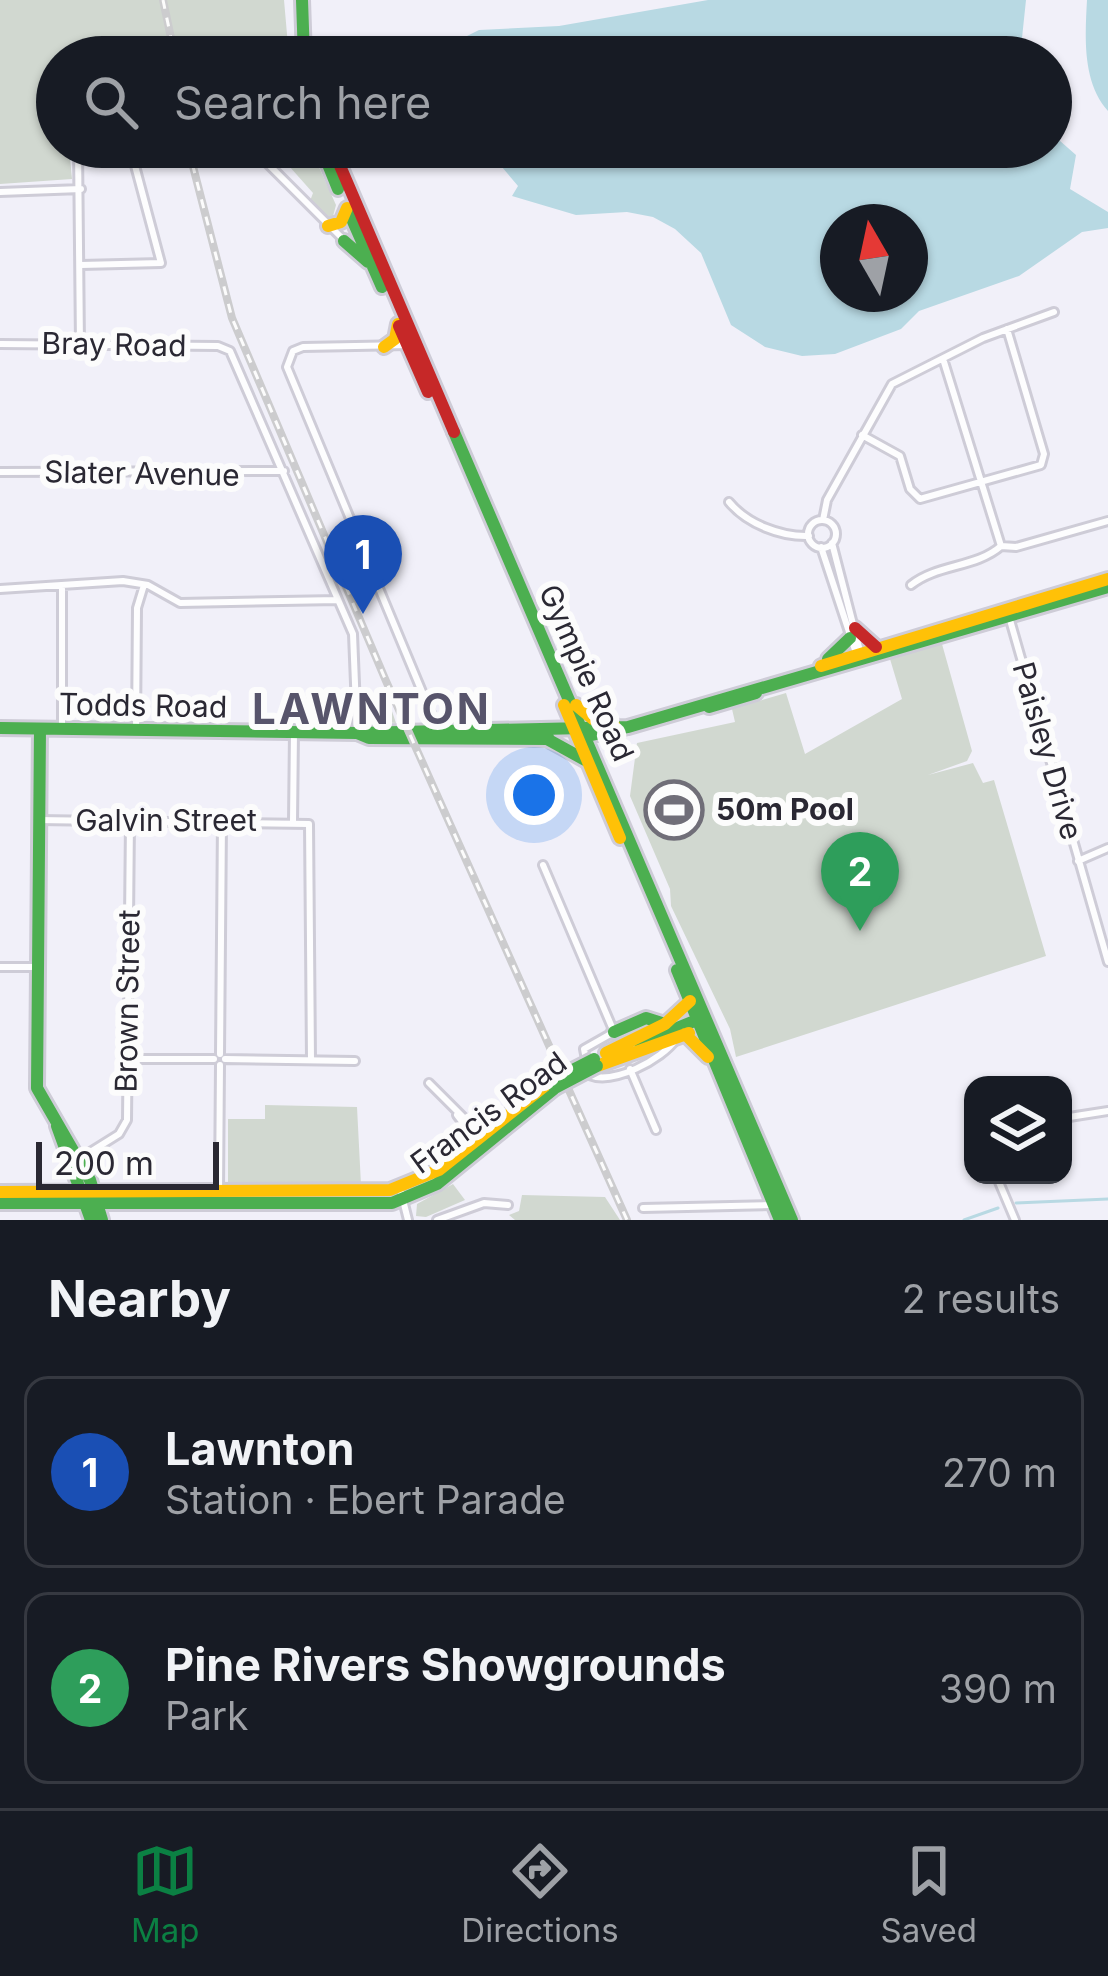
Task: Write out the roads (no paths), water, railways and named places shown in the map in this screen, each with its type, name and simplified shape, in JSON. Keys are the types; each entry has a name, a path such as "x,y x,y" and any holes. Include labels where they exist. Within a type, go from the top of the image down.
{"main road":[{"path":"302,0 303,36"},
{"path":"312,0 313,36"},
{"name":"Gympie Road","path":"330,168 364,235 398,324 412,343"},
{"name":"Gympie Road","path":"340,168 364,235 704,1022 778,1201 780,1220"},
{"path":"330,228 341,222 347,208"},
{"path":"344,241 371,263"},
{"path":"384,347 395,339 398,324"},
{"path":"806,674 1108,583"},
{"path":"806,674 876,647 1008,613"},
{"path":"826,663 852,633 876,647"},
{"name":"Todds Road","path":"0,728 549,736 619,728 806,674"},
{"path":"570,706 619,728 594,761 549,736 570,706"},
{"path":"40,729 37,1088 104,1220 131,1204"},
{"name":"Gympie Road","path":"594,761 690,1000 704,1022 719,1073 778,1201 792,1220"},
{"path":"599,1059 665,1024 690,1000"},
{"path":"614,1032 646,1018 665,1024"},
{"name":"Francis Road","path":"599,1059 681,1036 704,1022"},
{"name":"Francis Road","path":"0,1192 131,1204 362,1207 401,1194 430,1176 553,1084 599,1059 704,1022"},
{"path":"681,1036 719,1073"},
{"name":"Francis Road","path":"0,1204 218,1193 401,1194"},
{"path":"91,1198 91,1220"}],"street":[{"path":"80,168 80,345"},
{"path":"81,265 161,263 136,168"},
{"path":"271,168 344,241 364,235"},
{"path":"0,192 81,189"},
{"path":"330,228 364,235"},
{"path":"823,520 827,500 889,387 1007,329 1054,312"},
{"path":"862,435 897,454 910,489 920,499 1037,467 1044,458 1007,329"},
{"path":"412,343 303,347 290,355 288,372 440,735"},
{"name":"Bray Road","path":"0,344 227,348 284,471"},
{"path":"944,362 1000,546"},
{"path":"284,471 357,649 357,733"},
{"name":"Slater Avenue","path":"0,472 284,471"},
{"path":"730,502 742,516 782,534 809,536 821,547 859,656"},
{"path":"809,536 811,526 823,520"},
{"path":"823,520 836,530 832,543 852,633"},
{"path":"911,585 922,576 990,555 1000,546 1016,547 1108,521"},
{"path":"821,547 832,543"},
{"path":"0,589 62,588 80,580 145,584 184,603 338,600"},
{"path":"136,730 137,608 145,584"},
{"path":"62,588 62,729"},
{"name":"Paisley Drive","path":"1008,613 1108,962"},
{"path":"294,732 293,822 309,824 314,832 311,1060"},
{"name":"Galvin Street","path":"38,820 293,822"},
{"name":"Brown Street","path":"76,1160 124,1126 130,821"},
{"path":"218,1193 222,821"},
{"path":"1078,861 1106,852"},
{"path":"543,866 614,1032 584,1049 589,1075 604,1079 630,1069 664,1053 681,1036"},
{"path":"0,967 37,967"},
{"path":"128,1058 355,1061"},
{"path":"630,1069 656,1130"},
{"path":"429,1083 481,1140"},
{"path":"1072,1117 1108,1111"},
{"path":"1000,1184 1015,1220"},
{"path":"401,1194 408,1220"},
{"path":"643,1208 758,1209 778,1201"},
{"path":"437,1220 484,1203 508,1205"}],"water":[{"path":"708,0 1026,0 1022,36 467,36 479,30 559,26"},
{"path":"1087,0 1108,0 1108,111 1089,73"},
{"path":"1072,151 1076,155 1070,189 1108,212 1108,228 1082,232 1019,276 928,308 928,204 820,204 820,312 918,312 901,329 835,354 802,356 765,347 731,325 701,253 675,229 653,217 627,212 576,215 512,196 518,186 503,168 1072,168"},
{"name":"50m Pool","path":"652,799 697,801 697,820 652,821"}],"waterway":[{"path":"1016,1203 1108,1199"},
{"path":"964,1220 998,1208"}],"railway":[{"path":"163,0 171,36"},
{"path":"193,168 232,318 386,681 627,1220"}],"place":[{"name":"Lawnton","path":"363,614"},
{"name":"50m Pool","path":"674,810"},
{"name":"Pine Rivers Showgrounds","path":"860,931"}],"district":[{"name":"LAWNTON","path":"372,709"}]}
